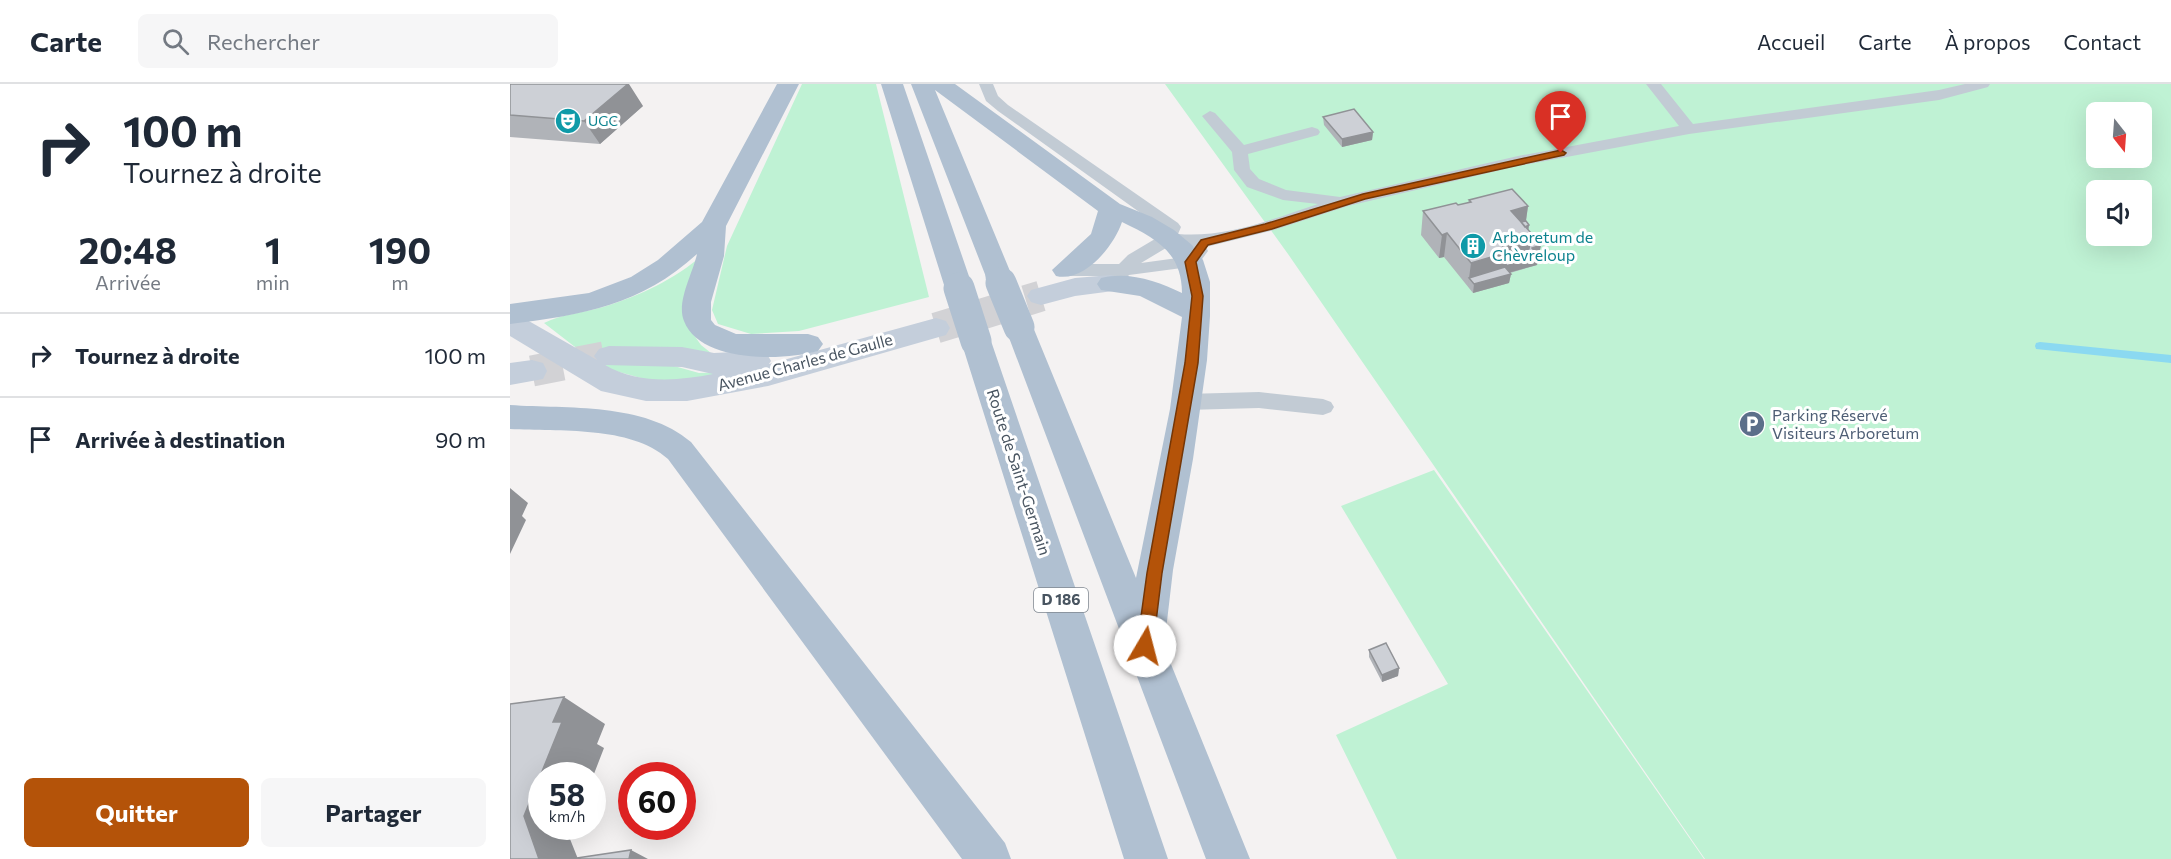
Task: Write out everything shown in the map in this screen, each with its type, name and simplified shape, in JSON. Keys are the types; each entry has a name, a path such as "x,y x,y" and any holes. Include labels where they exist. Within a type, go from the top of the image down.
{"main road":[{"path":"510,314 552,309 594,300 641,283 668,266 713,226 788,84"},
{"name":"Route de Saint-Germain","path":"892,84 1146,859"},
{"path":"922,84 1228,859"},
{"path":"941,84 1030,139 1111,208 1124,213 1168,239 1198,252 1198,296 1186,402 1155,573 1145,646"},
{"path":"1111,208 1111,220 1103,236 1090,253 1038,288 1075,287 1116,278 1151,288 1195,312"},
{"path":"713,226 714,246 696,304 697,321 706,332 719,341 738,346 808,344"},
{"name":"Avenue Charles de Gaulle","path":"510,323 612,383 646,390 687,390 768,375 933,319 808,344"},
{"path":"609,356 651,355 682,357 714,364 735,363 756,361 808,344"},
{"path":"510,417 634,428 673,444 695,467 989,859"}],"lane":[{"path":"986,84 991,98 1030,139 1160,216 1172,226 1168,239 1134,259 1116,278"},
{"path":"1653,84 1689,129"},
{"path":"1066,270 1116,278 1342,202 1518,161 1689,129 1939,95 1983,84"},
{"path":"1210,116 1240,151 1242,170 1253,183 1283,195 1342,202"},
{"path":"1240,151 1312,132"},
{"path":"1186,402 1259,400 1323,407"}],"green space":[{"path":"802,84 876,84 929,297 799,331 751,334 718,324 712,310 727,246"},
{"path":"1165,84 2171,84 2171,859 1705,859 1288,254"},
{"path":"709,250 689,328 701,345 711,353 673,347 610,349 606,365 630,362 674,366 699,373 729,372 713,380 648,380 601,367 544,323 603,307 646,291 672,277"},
{"path":"1434,470 1704,859 1397,859 1336,735 1448,684 1341,506"}],"building":[{"path":"510,84 628,84 584,121 510,115"},
{"path":"1354,109 1373,132 1342,139 1323,117"},
{"path":"1512,189 1528,206 1511,211 1532,234 1500,243 1508,252 1471,263 1447,233 1442,235 1423,211 1471,202 1469,200"},
{"path":"1526,221 1529,225 1525,227 1521,222"},
{"path":"1531,235 1541,245 1532,248 1539,256 1506,266 1507,255 1529,249"},
{"path":"1505,267 1511,274 1474,284 1469,278"},
{"path":"1386,643 1399,668 1382,675 1369,650"},
{"path":"564,697 553,722 562,722 546,762 528,762 528,806 524,816 528,827 528,840 532,840 539,859 510,859 510,704"},
{"path":"631,850 629,859 570,859"}],"waterway":[{"path":"2040,346 2171,359"}],"tunnel":[{"path":"936,328 1041,296"},
{"path":"532,371 604,357"}],"place":[{"name":"UGC","path":"568,121"},
{"name":"Arboretum de Chèvreloup","path":"1473,246"},
{"name":"Parking Réservé Visiteurs Arboretum","path":"1752,424"}],"route":[{"path":"1145,646 1155,573 1191,363 1198,296 1191,262 1204,242 1268,226 1342,202 1561,153"}]}
